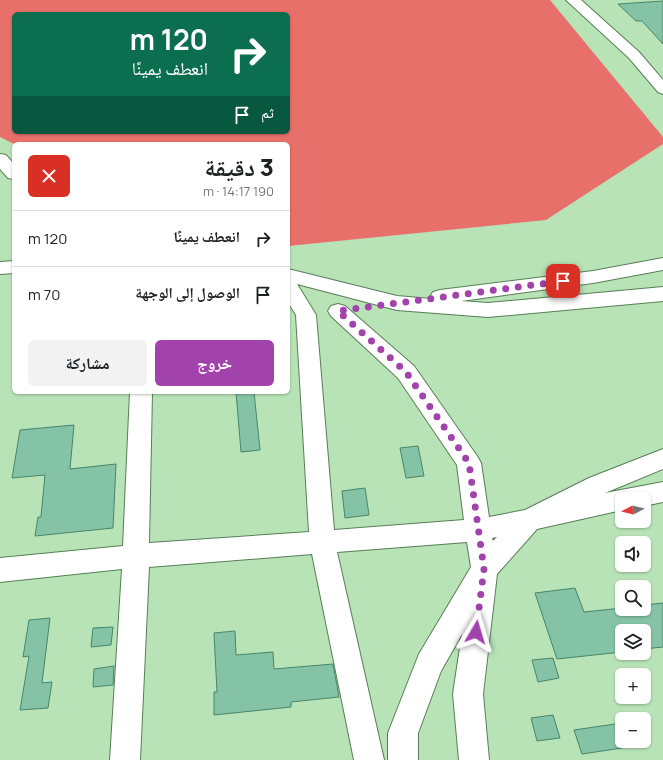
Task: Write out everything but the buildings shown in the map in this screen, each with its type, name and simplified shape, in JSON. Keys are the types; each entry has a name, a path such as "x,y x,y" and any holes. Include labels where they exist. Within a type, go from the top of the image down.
{"street":[{"path":"573,0 634,55 663,89"},
{"path":"0,159 12,172"},
{"path":"0,176 12,174"},
{"path":"306,315 593,277 663,264"},
{"path":"0,268 12,267"},
{"path":"290,276 397,303 488,310 663,294"},
{"path":"290,288 306,315 322,541 369,760"},
{"path":"338,311 406,372 469,463 484,569 468,694 474,760"},
{"path":"125,760 136,556 141,394"},
{"path":"403,760 403,733 430,664 484,569 530,519 598,485 663,459"},
{"path":"651,494 663,492"},
{"path":"0,570 136,556 479,530 615,501"}],"shaded area":[{"path":"0,0 550,0 663,137 663,144 546,220 290,246 290,142 12,143 0,137"}],"route":[{"path":"476,632 484,569 469,463 406,372 338,311 563,281"}]}
